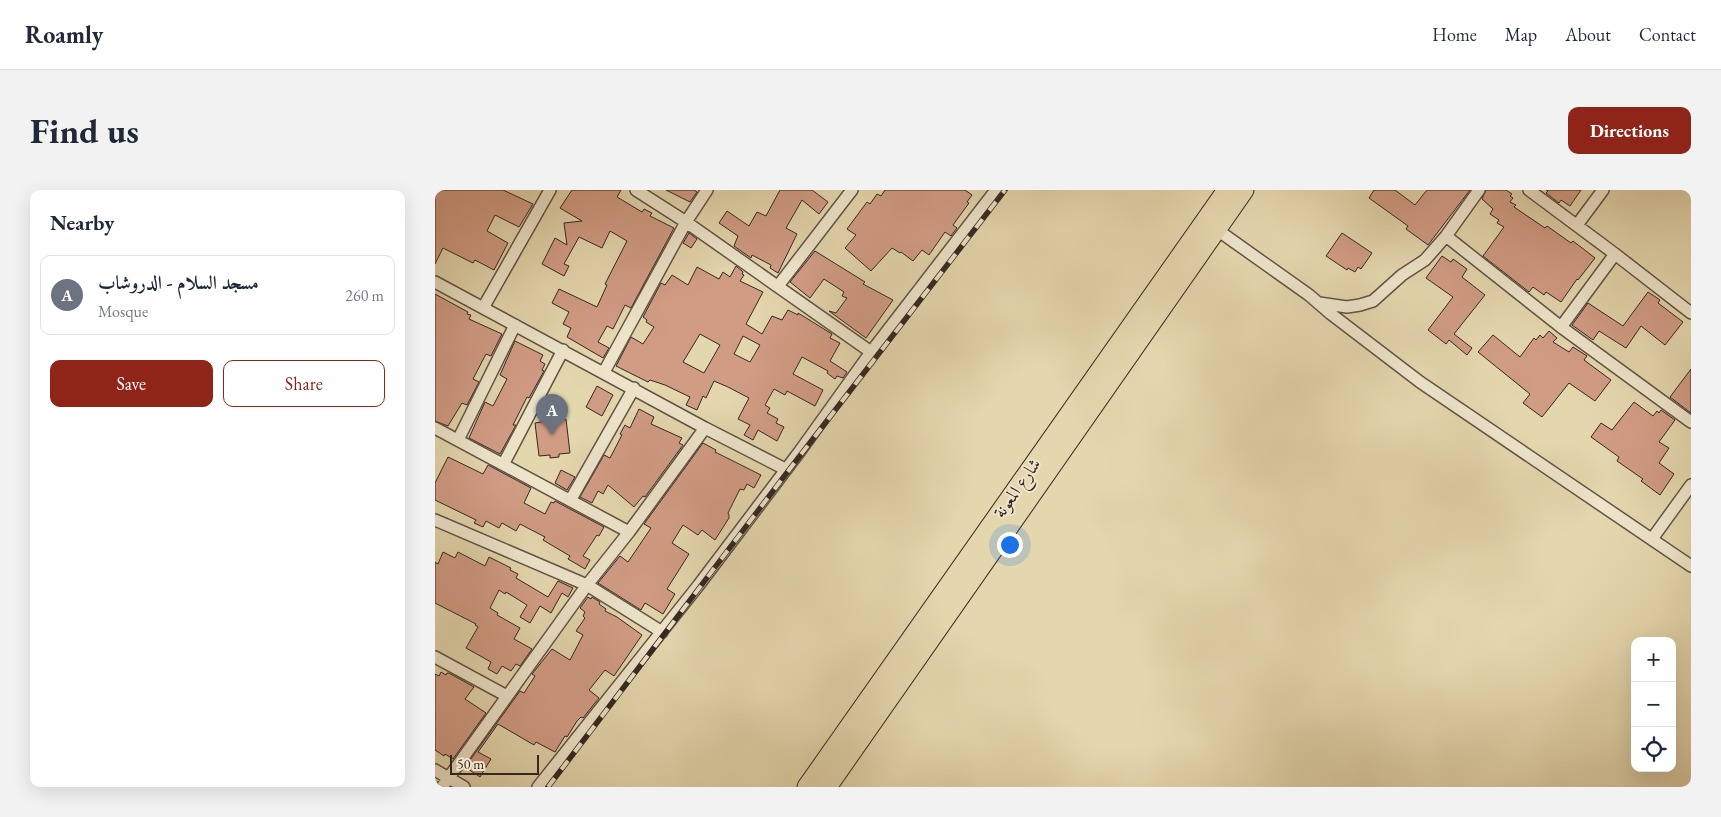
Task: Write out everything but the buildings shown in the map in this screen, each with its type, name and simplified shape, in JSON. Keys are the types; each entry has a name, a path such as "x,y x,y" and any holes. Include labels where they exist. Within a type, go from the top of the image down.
{"highway":[{"name":"شارع المعونة","path":"807,787 1227,190"},
{"name":"شارع المعونة","path":"827,787 1244,190"}],"street":[{"path":"483,308 550,190"},
{"path":"636,190 778,286 871,352"},
{"path":"604,372 685,222 707,190"},
{"path":"778,286 852,190"},
{"path":"1319,303 1347,307 1373,301 1402,275 1425,260 1446,236 1479,190"},
{"path":"1529,190 1691,313"},
{"path":"1577,225 1603,190"},
{"path":"538,787 662,632 800,451 871,352 992,192"},
{"path":"1216,229 1319,303 1420,382 1691,566"},
{"path":"1446,236 1561,327 1691,422"},
{"path":"1561,327 1615,254"},
{"path":"436,285 563,350 705,428 785,469"},
{"path":"458,440 515,325"},
{"path":"504,464 563,350"},
{"path":"571,500 634,388"},
{"path":"435,428 629,532"},
{"path":"445,783 587,585 629,532 705,428"},
{"path":"1652,539 1691,485"},
{"path":"435,520 587,585 662,632"},
{"path":"435,657 507,696"},
{"path":"435,770 445,783 464,787"}],"railway":[{"path":"548,787 1005,190"}],"place":[{"name":"مسجد السلام - الدروشاب","path":"552,435"}]}
